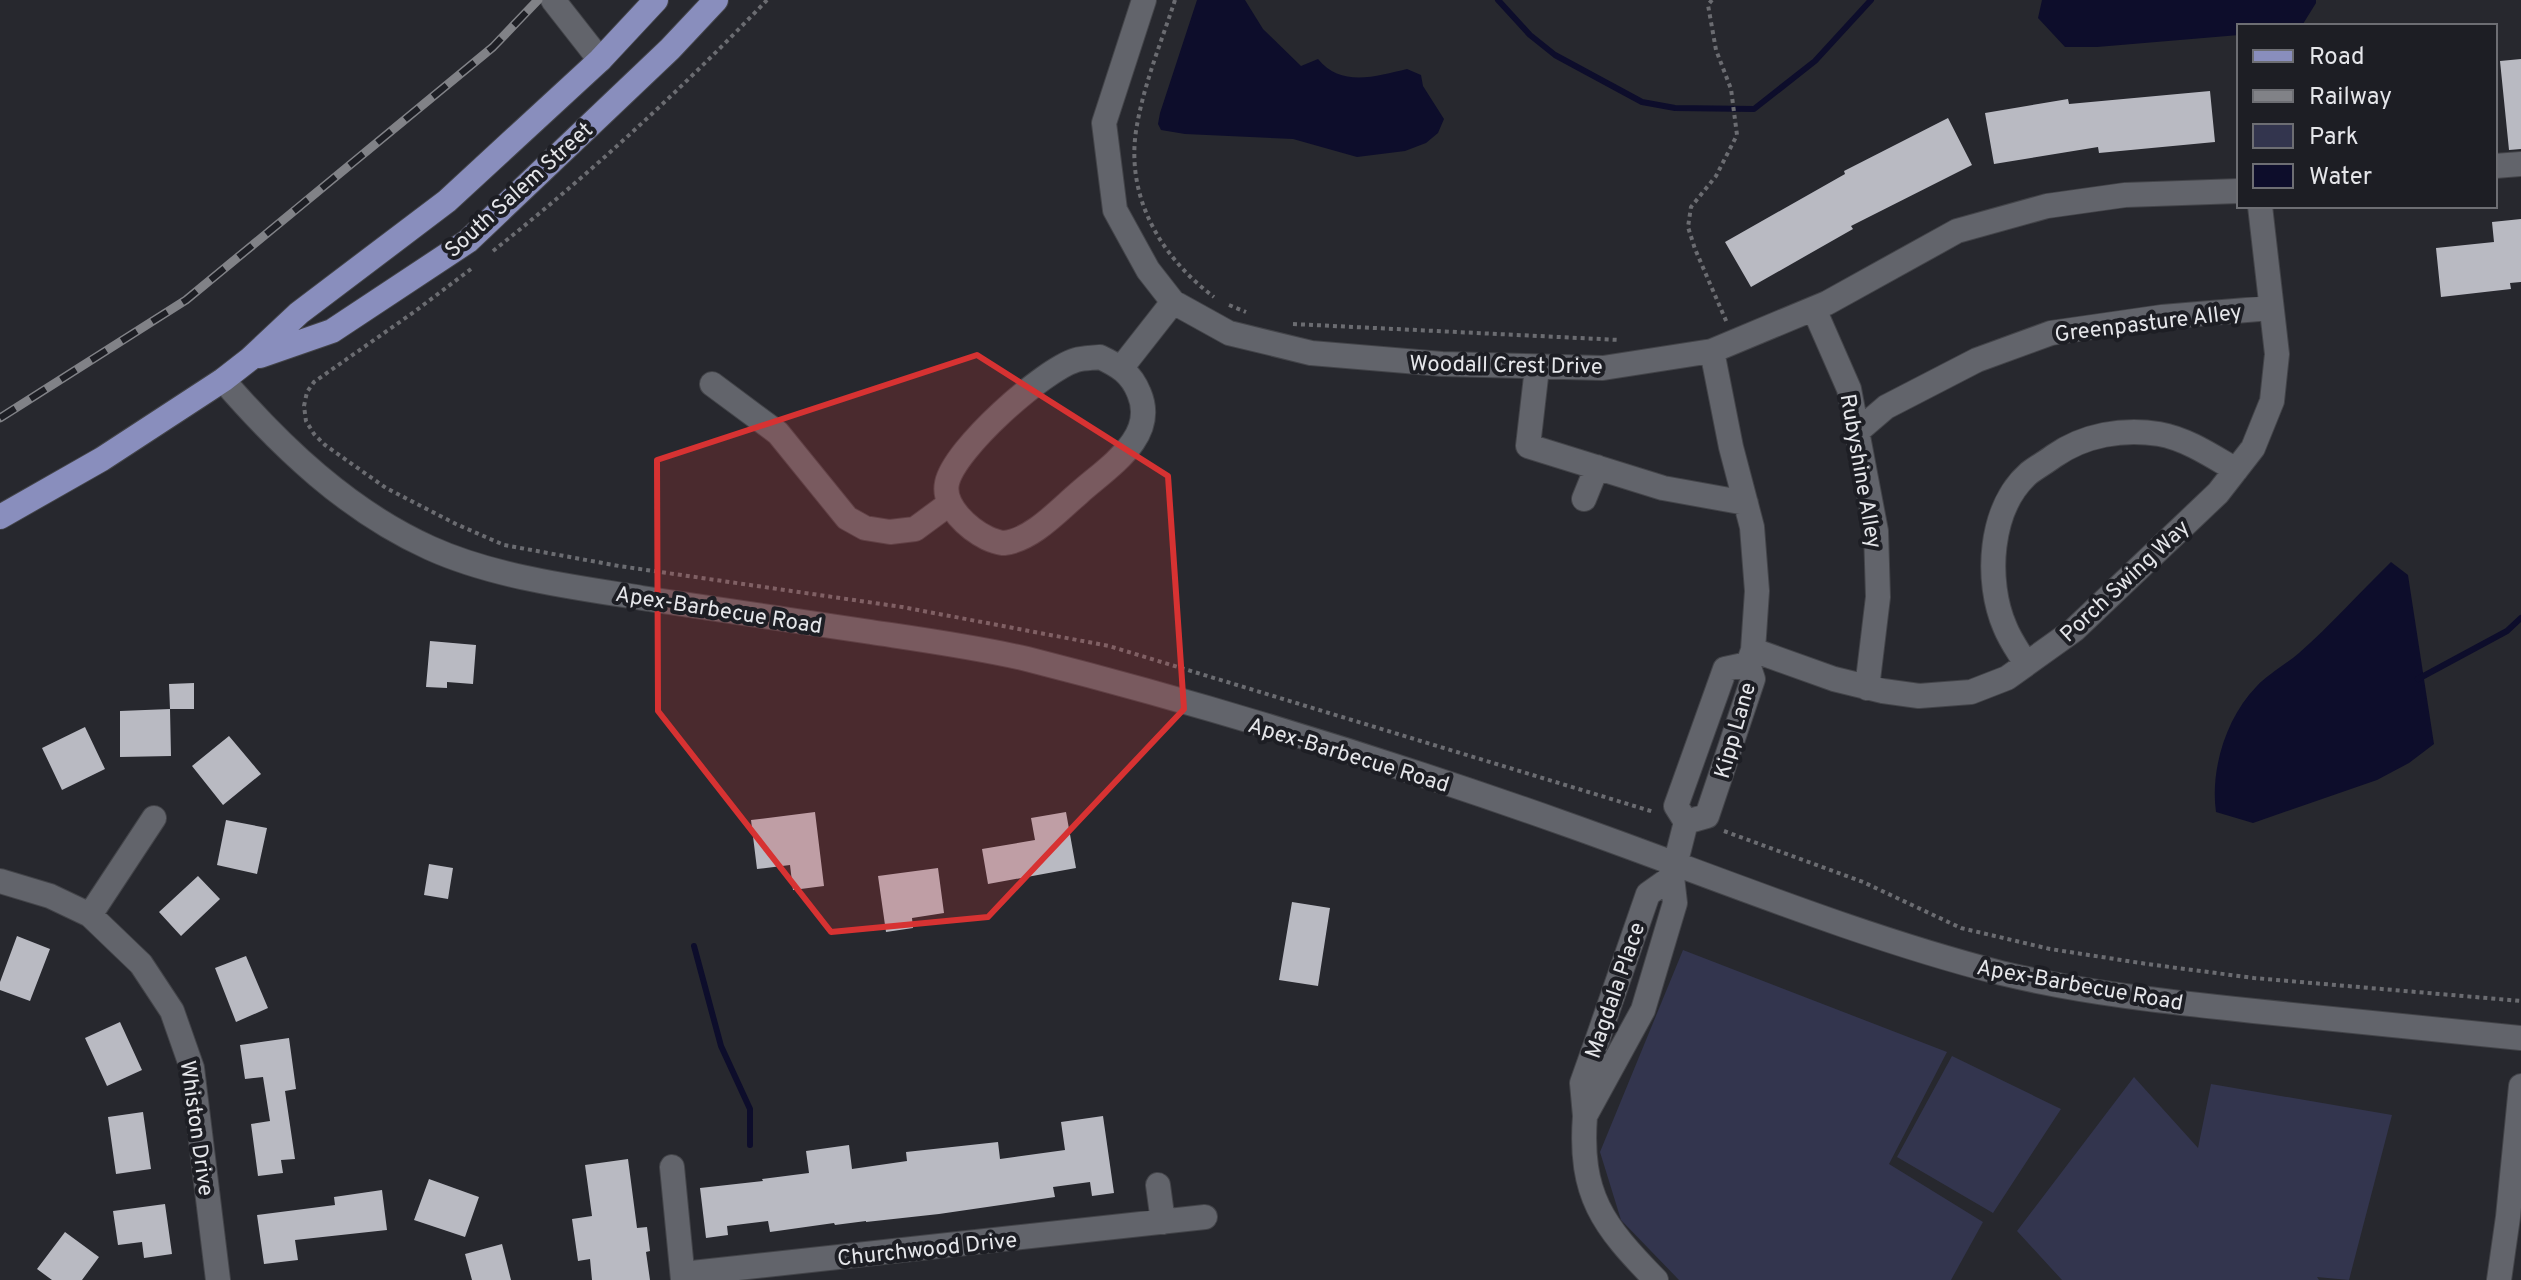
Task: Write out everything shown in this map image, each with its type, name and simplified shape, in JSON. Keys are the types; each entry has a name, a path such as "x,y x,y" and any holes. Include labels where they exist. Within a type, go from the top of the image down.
{"main road":[{"name":"South Salem Street","path":"0,517 102,459 236,369 299,313 447,201 600,60 656,0"},
{"name":"South Salem Street","path":"236,369 332,331 468,241 670,49 716,0"}],"street":[{"path":"553,0 600,60"},
{"name":"Woodall Crest Drive","path":"1144,0 1104,123 1115,210 1148,270 1173,302 1229,333 1311,353 1442,364 1603,368 1712,351 1814,309 1957,231 2047,206 2109,197 2237,191"},
{"path":"2497,166 2521,164"},
{"name":"Porch Swing Way","path":"1750,657 1867,688 1919,696 1971,692 2007,678 2074,630 2218,493 2253,448 2272,401 2277,354 2260,208"},
{"path":"1122,367 1173,302"},
{"name":"Greenpasture Alley","path":"1858,431 1886,407 1977,360 2051,333 2162,317 2271,308"},
{"name":"Rubyshine Alley","path":"1814,309 1849,389 1876,531 1878,597 1867,688"},
{"name":"Kipp Lane","path":"1674,871 1686,822 1676,806 1725,669 1750,657 1757,591 1752,527 1731,447 1712,351"},
{"path":"1100,357 1122,367 1134,381 1144,403 1143,426 1128,450 1036,530 1003,543 988,539 968,526 949,504 945,486 953,464 987,426 1051,374 1076,360 1100,357"},
{"path":"1537,368 1528,446 1663,488 1746,503"},
{"name":"Apex-Barbecue Road","path":"236,369 297,458 390,528 433,549 483,567 591,590 954,644 1022,658 1376,761 1512,805 1674,871 1921,949 2032,980 2158,1001 2521,1038"},
{"path":"712,384 778,433 847,518 865,528 890,532 915,529 949,504"},
{"path":"2026,664 2005,627 1994,589 1993,556 2002,510 2027,475 2070,445 2111,432 2159,434 2195,446 2236,470"},
{"path":"1584,499 1597,467"},
{"path":"90,915 154,818"},
{"name":"Magdala Place","path":"1656,1280 1607,1226 1588,1180 1583,1148 1585,1116 1582,1083 1648,894 1674,871"},
{"name":"Magdala Place","path":"1585,1116 1643,1010 1675,903 1674,871"},
{"name":"Whiston Drive","path":"0,881 50,896 90,915 141,964 172,1011 192,1068 218,1280"},
{"path":"2499,1280 2515,1217 2521,1086"},
{"path":"672,1167 683,1277"},
{"path":"1158,1185 1163,1222"},
{"name":"Churchwood Drive","path":"683,1277 1205,1217"}],"path":[{"path":"482,260 539,215 626,137 767,0"},
{"path":"1175,0 1142,102 1136,134 1136,170 1141,198 1153,228 1169,254 1194,281 1221,302 1256,316"},
{"path":"1712,0 1708,5 1716,50 1732,94 1737,135 1716,176 1691,207 1688,227 1727,324"},
{"path":"325,445 306,421 304,406 307,392 314,382 471,268"},
{"path":"1285,323 1633,340"}],"highlighted area":[{"path":"977,355 1168,476 1184,709 988,917 831,932 658,711 657,460"}],"green space":[{"path":"1683,950 1947,1052 1889,1164 1983,1222 1951,1280 1679,1280 1621,1220 1600,1152"},
{"path":"1952,1056 2061,1109 1993,1213 1897,1157"},
{"path":"2134,1077 2198,1148 2211,1084 2392,1115 2349,1280 2317,1277 2319,1280 2062,1280 2017,1231"}],"water":[{"path":"1197,0 1245,0 1263,29 1301,66 1318,59 1337,74 1348,77 1372,77 1407,69 1421,75 1423,86 1444,119 1438,133 1426,143 1405,151 1357,157 1293,139 1161,130 1158,124 1160,113"},
{"path":"2042,0 2316,0 2303,24 2237,24 2237,35 2097,47 2065,47 2038,18"},
{"path":"2391,562 2408,575 2434,744 2409,763 2377,780 2253,823 2216,812 2216,779 2222,745 2245,700 2261,682 2311,642"}],"building":[{"path":"2521,59 2521,149 2509,150 2500,61"},
{"path":"2210,91 2215,142 2099,153 2098,147 1994,164 1985,113 2068,99 2069,104"},
{"path":"1948,118 1972,165 1851,226 1853,229 1751,287 1725,242 1845,174 1844,171"},
{"path":"2521,219 2521,282 2510,283 2511,289 2441,297 2436,248 2494,242 2492,222"},
{"path":"430,641 476,645 473,684 447,682 447,688 426,687"},
{"path":"194,683 194,709 170,709 169,684"},
{"path":"170,709 171,756 120,757 120,711"},
{"path":"85,727 105,769 62,790 42,748"},
{"path":"229,736 261,774 223,805 192,766"},
{"path":"815,812 824,886 793,890 790,865 757,869 751,820"},
{"path":"1066,812 1076,868 988,884 982,849 1035,840 1031,818"},
{"path":"226,820 267,828 257,874 217,865"},
{"path":"429,864 453,868 448,899 424,895"},
{"path":"938,868 944,913 912,918 913,928 886,932 878,876"},
{"path":"198,876 220,899 181,936 159,912"},
{"path":"1292,902 1330,908 1318,986 1279,980"},
{"path":"17,936 50,949 30,1001 0,990 0,982"},
{"path":"246,956 268,1008 236,1022 215,968"},
{"path":"120,1022 142,1070 107,1086 85,1038"},
{"path":"289,1038 296,1089 285,1091 295,1159 281,1160 283,1173 258,1176 251,1124 270,1121 263,1077 245,1079 240,1045"},
{"path":"143,1112 151,1169 116,1174 108,1117"},
{"path":"1103,1116 1114,1193 1092,1196 1090,1182 1053,1187 1055,1197 939,1214 770,1232 768,1221 727,1226 728,1235 706,1238 700,1188 809,1173 806,1151 849,1145 852,1169 907,1161 906,1152 998,1142 1000,1159 1065,1150 1061,1122"},
{"path":"628,1159 637,1228 647,1227 650,1251 646,1252 650,1280 592,1280 590,1259 578,1261 572,1219 592,1216 585,1165"},
{"path":"429,1179 479,1197 465,1237 414,1220"},
{"path":"382,1190 387,1230 295,1240 298,1260 264,1264 257,1215 335,1205 334,1197"},
{"path":"165,1204 172,1254 144,1258 142,1242 118,1245 113,1211"},
{"path":"65,1232 99,1257 82,1280 52,1280 37,1269"},
{"path":"502,1244 511,1280 472,1280 465,1254"}],"waterway":[{"path":"1498,0 1530,35 1555,55 1642,102 1675,108 1754,109 1815,61 1871,0"},
{"path":"2418,679 2507,631 2521,618"},
{"path":"694,946 721,1046 750,1109 750,1145"}],"railway":[{"path":"0,418 186,300 493,47 538,0"}]}
